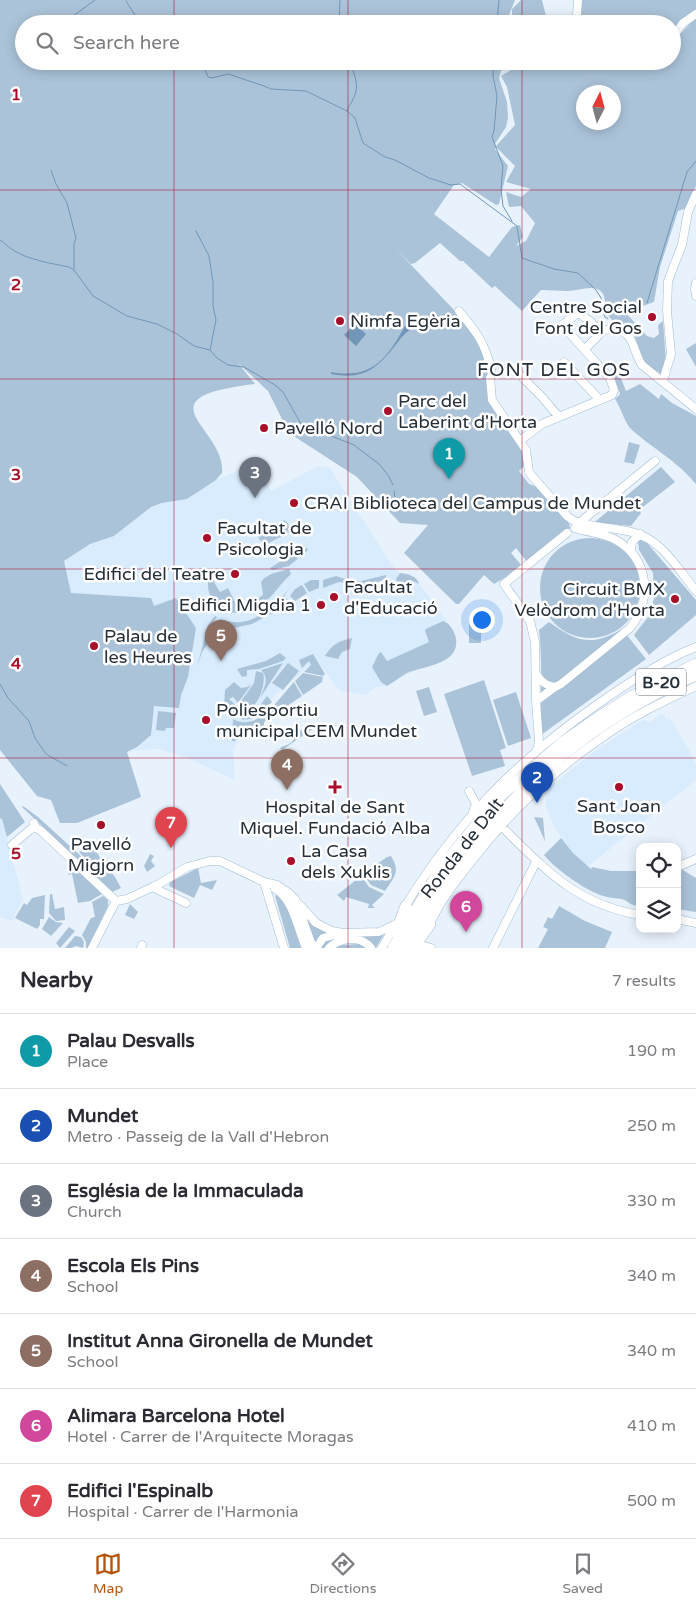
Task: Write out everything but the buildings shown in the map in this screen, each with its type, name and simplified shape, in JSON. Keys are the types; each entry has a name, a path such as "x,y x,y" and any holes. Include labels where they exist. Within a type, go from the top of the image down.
{"highway":[{"path":"626,700 662,674 696,656"},
{"name":"Ronda de Dalt","path":"393,948 441,868 495,802 563,742 626,700 696,664"},
{"name":"Ronda de Dalt","path":"405,948 428,907 451,872 472,844 513,798 571,748 598,728 640,703 696,675"},
{"path":"389,948 406,906"},
{"path":"413,948 430,924"}],"street":[{"path":"577,15 578,0"},
{"path":"681,28 696,14"},
{"path":"663,381 671,354 671,338 667,316 668,282 682,245 688,212 696,194"},
{"path":"696,283 696,296"},
{"path":"459,311 484,344 492,374 490,378 492,400 521,440 526,450 529,472 577,525 607,536 631,550 644,578 644,598 640,613 630,628 582,668 536,701"},
{"path":"521,440 542,424 612,395 614,390 610,378 585,348 562,325 578,313 590,321 600,332"},
{"path":"585,348 604,329 625,333 631,340 641,364 696,409"},
{"path":"564,362 600,400"},
{"path":"519,374 559,417"},
{"path":"577,525 655,461"},
{"path":"577,525 634,532 653,541 661,548 696,591"},
{"path":"537,750 539,742 535,642 530,621 504,584 567,533"},
{"path":"631,550 632,542 640,534"},
{"path":"382,948 406,906 441,852 489,795 537,750 565,727 624,685 696,646"},
{"path":"537,674 541,682 555,687"},
{"path":"420,948 430,924 463,872 501,826 525,801 603,737 637,716 696,686"},
{"path":"472,813 476,804 469,791 482,797 489,795"},
{"path":"12,845 35,825 116,901"},
{"path":"501,826 536,862 566,887 603,905 636,914"},
{"path":"681,865 696,859"},
{"path":"116,901 127,899 187,867 210,861 220,861 281,893 287,900 306,948"},
{"path":"493,948 536,862"},
{"path":"265,884 270,882 282,888 319,925 343,933"},
{"path":"265,884 284,948"},
{"path":"154,886 156,889 186,903"},
{"path":"295,899 315,948 323,938 343,933 379,932 394,926"},
{"path":"92,948 116,901"},
{"path":"681,920 696,923"},
{"path":"329,948 340,940 357,940 367,943 371,948"},
{"path":"420,948 424,946 431,948"}],"shaded area":[{"path":"0,0 515,0 509,15 15,15 15,70 501,70 499,78 507,102 508,118 506,127 495,144 496,146 515,125 507,87 501,76 511,70 681,70 681,33 696,17 696,186 686,208 678,211 660,267 654,302 625,312 647,336 654,338 659,334 658,325 663,321 666,361 661,374 644,361 632,331 610,318 604,295 599,290 592,288 568,291 541,290 522,311 495,286 492,288 440,243 415,263 411,264 394,247 475,332 489,368 491,400 524,450 525,465 519,471 529,484 537,487 569,523 570,528 528,563 516,548 511,553 522,566 494,584 484,575 459,604 456,604 404,553 428,525 400,523 357,477 289,433 268,391 238,363 255,384 220,390 200,397 194,406 196,417 213,442 220,457 222,473 216,480 187,499 162,503 151,507 114,536 90,544 64,561 71,593 151,598 154,606 176,598 196,628 188,677 181,695 179,708 154,706 151,735 137,747 127,752 141,797 77,823 60,823 51,800 37,796 0,750","holes":["496,147 515,166 506,182 531,189 521,197 506,192 509,207 521,206 535,223 526,241 516,246 523,237 520,225 512,227 489,257 434,214 454,185 462,183 496,205 499,204 508,166 495,149"]},
{"path":"521,0 542,0 546,15 512,15 512,9"},
{"path":"581,0 696,0 696,10 681,21 681,15 580,15"},
{"path":"426,321 414,324 386,356 372,369 355,375 331,374 331,372 358,373 378,363 393,347 406,324"},
{"path":"355,324 366,334 356,346 344,335"},
{"path":"696,343 696,367 686,349"},
{"path":"619,373 626,391 640,384 659,399 661,394 672,403 696,416 696,484 672,461 629,427 615,399 620,394 613,374"},
{"path":"629,442 640,445 634,464 624,462"},
{"path":"255,463 271,491 318,466 330,468 391,564 399,573 410,574 449,624 456,638 454,650 450,657 444,661 406,674 387,686 377,687 365,695 340,691 316,660 259,710 233,749 235,780 188,758 158,749 127,751 141,797 77,823 60,823 51,800 37,796 0,750 64,561 90,544 114,536 151,507 162,503 187,499 216,480"},
{"path":"661,467 675,482 639,510 641,513 631,526 597,523 596,521"},
{"path":"284,520 288,523 290,532 265,545 259,539 258,535"},
{"path":"590,538 609,542 625,553 636,569 640,588 636,607 625,623 609,634 590,638 571,634 555,623 544,607 540,588 544,569 555,553 571,542"},
{"name":"Circuit BMX Velòdrom d'Horta","path":"640,540 648,544 696,600 696,615 649,655 634,635 648,617 654,599 653,573 639,550 638,542"},
{"path":"307,548 308,550 289,566 272,570 270,568 294,553"},
{"path":"289,569 291,574 265,603 242,613 247,606 263,595 261,582 263,579 271,574"},
{"path":"400,573 414,577 419,584 411,580 401,588 396,579"},
{"path":"386,575 386,578 372,585 339,582 323,588 323,580 336,576 348,580 361,581"},
{"path":"213,576 220,592 228,588 237,606 237,613 224,610 211,598 208,579"},
{"path":"311,580 319,580 319,588 309,592 304,584"},
{"path":"302,585 307,593 295,601 290,596 295,589"},
{"path":"291,586 284,596 291,603 252,624 230,629 213,640 213,628 220,619 242,622 261,615 277,602"},
{"path":"215,616 217,617 210,631 210,641 202,652 197,667 208,625"},
{"path":"469,619 481,619 481,643 469,643"},
{"path":"443,621 450,626 455,635 456,645 454,652 448,658 432,666 407,673 387,686 381,682 372,667 379,653 381,652 387,661 429,642 426,629"},
{"path":"549,622 576,638 585,640 602,638 622,629 646,659 541,735 539,630"},
{"path":"352,638 350,649 342,652 338,659 325,656 336,644"},
{"path":"280,653 286,658 283,661 259,669 247,670 247,676 242,677 237,669 266,661"},
{"path":"313,654 325,674 323,676 304,672 311,665 309,661 302,668 299,660"},
{"path":"283,663 260,698 266,680 261,670"},
{"path":"288,663 299,671 283,690 272,683"},
{"path":"256,671 263,673 264,678 261,692 255,705 245,708 239,704 254,683"},
{"path":"303,673 323,677 322,682 303,695 295,681"},
{"path":"484,680 506,748 500,750 505,766 472,776 444,694"},
{"path":"234,682 241,688 251,685 238,703 233,697 229,699 239,708 235,716 224,707 225,690"},
{"path":"294,682 302,696 264,722 264,727 254,736 250,731 244,730 234,742 232,740 233,719 242,722 259,718 275,704"},
{"path":"429,687 437,712 424,716 416,691"},
{"path":"516,692 531,738 508,746 493,700"},
{"path":"267,696 272,702 262,713 255,718 240,719 255,712"},
{"path":"158,711 176,713 174,728 166,728 165,731 156,730"},
{"name":"Sant Joan Bosco","path":"662,713 667,720 670,718 690,752 696,766 696,780 587,867 569,849 554,827 546,806 546,797 542,793 596,750 641,721 645,720 649,723"},
{"path":"309,725 314,728 282,750 280,748 290,743 294,739 295,734"},
{"path":"0,784 25,822 7,837 2,819 0,818"},
{"path":"23,806 38,817 83,858 79,852 93,847 121,888 112,892"},
{"path":"534,817 543,818 545,841"},
{"path":"0,818 2,819 23,899 12,921 0,917"},
{"path":"561,838 573,853 591,869 592,867 611,871 636,871 636,906 622,899 606,897 579,884 544,855"},
{"path":"150,854 154,856 151,861 155,866 147,872 144,866"},
{"path":"391,856 396,870 385,891 371,885 366,878 368,872 377,864"},
{"path":"72,865 102,894 90,901 78,903 72,874 68,875"},
{"path":"198,868 201,883 217,880 212,890 200,885 194,898 169,886 170,882"},
{"path":"681,869 696,878 696,912 681,910"},
{"path":"356,880 364,880 369,887 384,894 372,905 375,908 368,908 369,904 346,897 344,901 337,895"},
{"path":"50,894 52,894 55,909 64,907 65,920 56,921 49,913"},
{"path":"45,895 44,919 40,919 40,925 37,929 15,918 24,903 27,905 32,898"},
{"path":"277,895 286,906 302,948 290,948 275,896"},
{"path":"103,896 108,900 108,906 88,948 86,948 86,942 82,935 91,918 95,917 92,902"},
{"path":"130,904 138,912 134,919 125,915"},
{"path":"559,906 585,921 612,932 605,948 538,948 548,929 543,927 548,917 552,919"},
{"path":"300,908 334,933 315,946"},
{"path":"49,917 56,922 63,923 51,936 42,929"},
{"path":"69,927 75,931 60,948 56,943"},
{"path":"384,934 376,948 373,948 361,939 327,948 317,948 323,941 339,936 376,936"},
{"path":"75,936 81,937 84,942 83,948 76,946 65,948"},
{"path":"359,944 366,948 335,948 342,945"}],"waterway":[{"path":"74,15 95,0"},
{"path":"339,15 340,0"},
{"path":"498,15 499,0"},
{"path":"126,1 135,15"},
{"path":"205,70 208,77 212,78 228,74 271,89 306,91 347,111 355,118 363,143 385,157 395,160 429,178 451,185 460,184 517,226 522,258 554,269 578,273 596,290 601,298 605,317 608,319"},
{"path":"347,111 356,93 352,70"},
{"path":"493,70 497,96 492,137 503,166 501,189 503,206 512,221"},
{"path":"647,303 687,172 696,161"},
{"path":"51,170 56,184 67,203 76,238 74,244 74,269"},
{"path":"196,231 209,256 213,282 213,306 216,320 210,350"},
{"path":"0,240 25,256 69,267 74,270 93,296 127,316 157,324 177,334 194,346 210,350 217,358 228,365 244,367 275,385 283,392 301,424 354,445 379,464 393,485"},
{"path":"394,491 395,498 402,504"},
{"path":"0,684 8,698 29,721 35,738 46,754 67,766"}],"place":[{"name":"Centre Social Font del Gos","path":"652,317"},
{"name":"Nimfa Egèria","path":"340,321"},
{"name":"Parc del Laberint d'Horta","path":"388,411"},
{"name":"Pavelló Nord","path":"264,428"},
{"name":"Palau Desvalls","path":"449,479"},
{"name":"Església de la Immaculada","path":"255,498"},
{"name":"CRAI Biblioteca del Campus de Mundet","path":"294,503"},
{"name":"Facultat de Psicologia","path":"207,538"},
{"name":"Edifici del Teatre","path":"235,574"},
{"name":"Facultat d'Educació","path":"334,597"},
{"name":"Circuit BMX Velòdrom d'Horta","path":"675,599"},
{"name":"Edifici Migdia 1","path":"321,605"},
{"name":"Palau de les Heures","path":"94,646"},
{"name":"Institut Anna Gironella de Mundet","path":"221,661"},
{"name":"Poliesportiu municipal CEM Mundet","path":"206,720"},
{"name":"Hospital de Sant Miquel. Fundació Alba","path":"335,787"},
{"name":"Sant Joan Bosco","path":"619,787"},
{"name":"Escola Els Pins","path":"287,790"},
{"name":"Mundet","path":"537,803"},
{"name":"Pavelló Migjorn","path":"101,825"},
{"name":"Edifici l'Espinalb","path":"171,848"},
{"name":"La Casa dels Xuklis","path":"291,861"},
{"name":"Alimara Barcelona Hotel","path":"466,932"}],"district":[{"name":"FONT DEL GOS","path":"554,369"}]}
